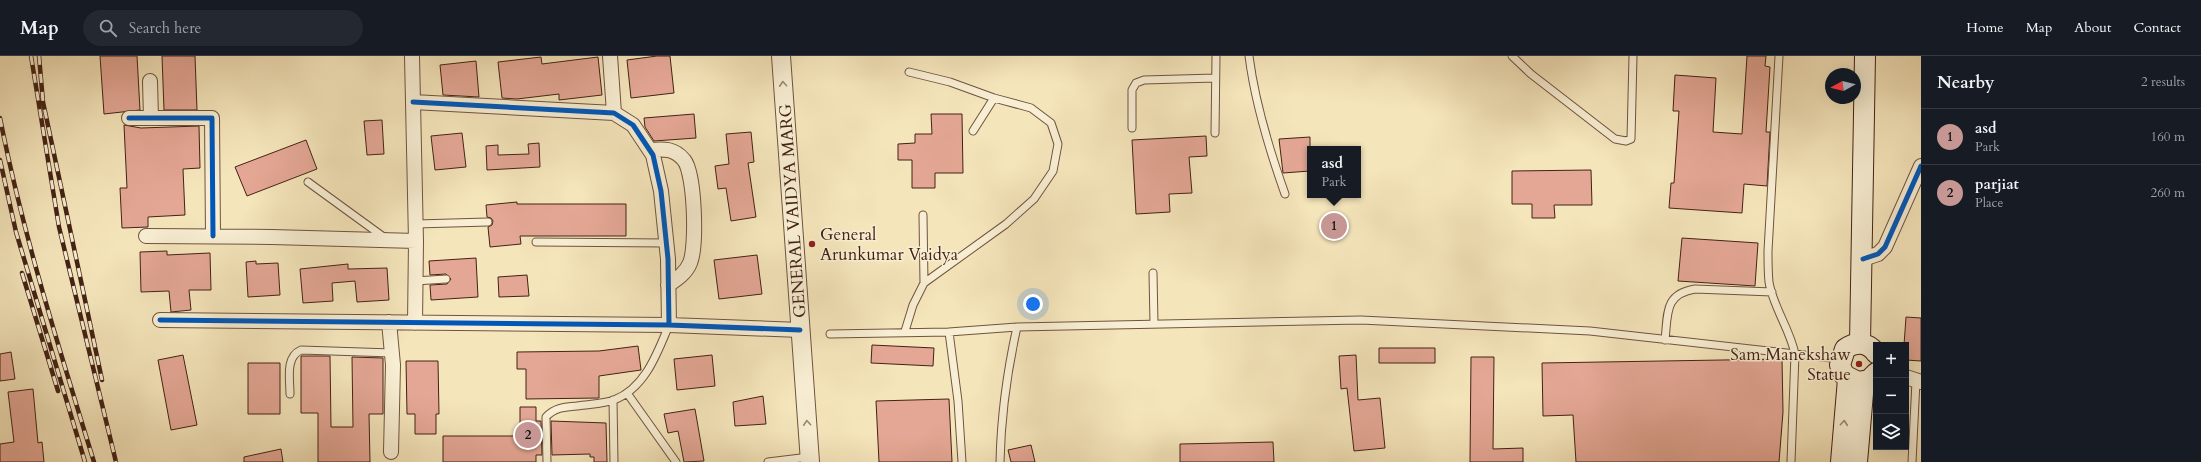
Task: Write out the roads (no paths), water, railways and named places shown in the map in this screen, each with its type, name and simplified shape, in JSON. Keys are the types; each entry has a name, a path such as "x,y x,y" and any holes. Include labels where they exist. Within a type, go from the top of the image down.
{"main road":[{"path":"1863,378 1841,370 1840,359 1850,346 1868,348 1863,259 1865,56"},
{"path":"1841,462 1863,378"},
{"path":"1857,462 1863,378"}],"street":[{"path":"412,56 416,224 415,323"},
{"path":"610,56 614,113"},
{"name":"GENERAL VAIDYA MARG","path":"781,56 810,460"},
{"path":"150,81 151,118"},
{"path":"413,102 614,113 633,125 653,155 661,191 666,243 669,325"},
{"path":"129,118 212,118 213,236"},
{"path":"650,150 671,150 685,161 690,177 695,246 690,264 682,274 668,285"},
{"path":"1863,259 1878,254 1885,247 1921,166"},
{"path":"146,236 213,236 416,241"},
{"path":"160,320 669,325 800,330"},
{"path":"389,322 392,352 393,397 391,452"}],"lane":[{"path":"1215,133 1216,56"},
{"path":"1249,56 1268,140 1285,194"},
{"path":"1512,56 1531,74 1615,139 1626,141 1631,139 1633,56"},
{"path":"1779,56 1768,250 1769,283 1792,338 1795,354 1791,462"},
{"path":"909,72 950,82 994,98 1031,108 1051,123 1058,144 1053,171 1034,199 1006,224 924,283"},
{"path":"1132,128 1132,90 1136,83 1144,80 1215,78"},
{"path":"973,131 994,98"},
{"path":"308,182 388,240"},
{"path":"905,331 913,305 924,283 923,215"},
{"path":"416,224 488,222"},
{"path":"536,242 666,243"},
{"path":"1153,273 1154,324"},
{"path":"415,281 446,279"},
{"path":"1665,340 1668,308 1674,297 1682,291 1694,289 1772,292"},
{"path":"830,334 905,331 949,332 1017,327 1361,320 1590,332 1840,359"},
{"path":"547,462 546,417 557,409 613,400 627,393 645,374 657,355 669,325"},
{"path":"1000,462 1001,424 1007,372 1017,327"},
{"path":"949,332 958,401 962,462"},
{"path":"290,394 290,364 292,356 301,350 392,352"},
{"path":"1912,462 1914,380"},
{"path":"627,393 676,462"},
{"path":"613,400 614,462"},
{"path":"768,462 810,460"}],"railway":[{"path":"31,56 59,227 116,462"},
{"path":"39,56 43,102 102,380"},
{"path":"0,118 19,205 55,334 94,462"},
{"path":"0,160 16,232 85,462"},
{"path":"22,273 58,391"}],"place":[{"name":"asd","path":"1334,226"},
{"name":"General Arunkumar Vaidya","path":"812,244"},
{"name":"Sam Manekshaw Statue","path":"1859,364"},
{"name":"parjiat","path":"528,435"}]}
